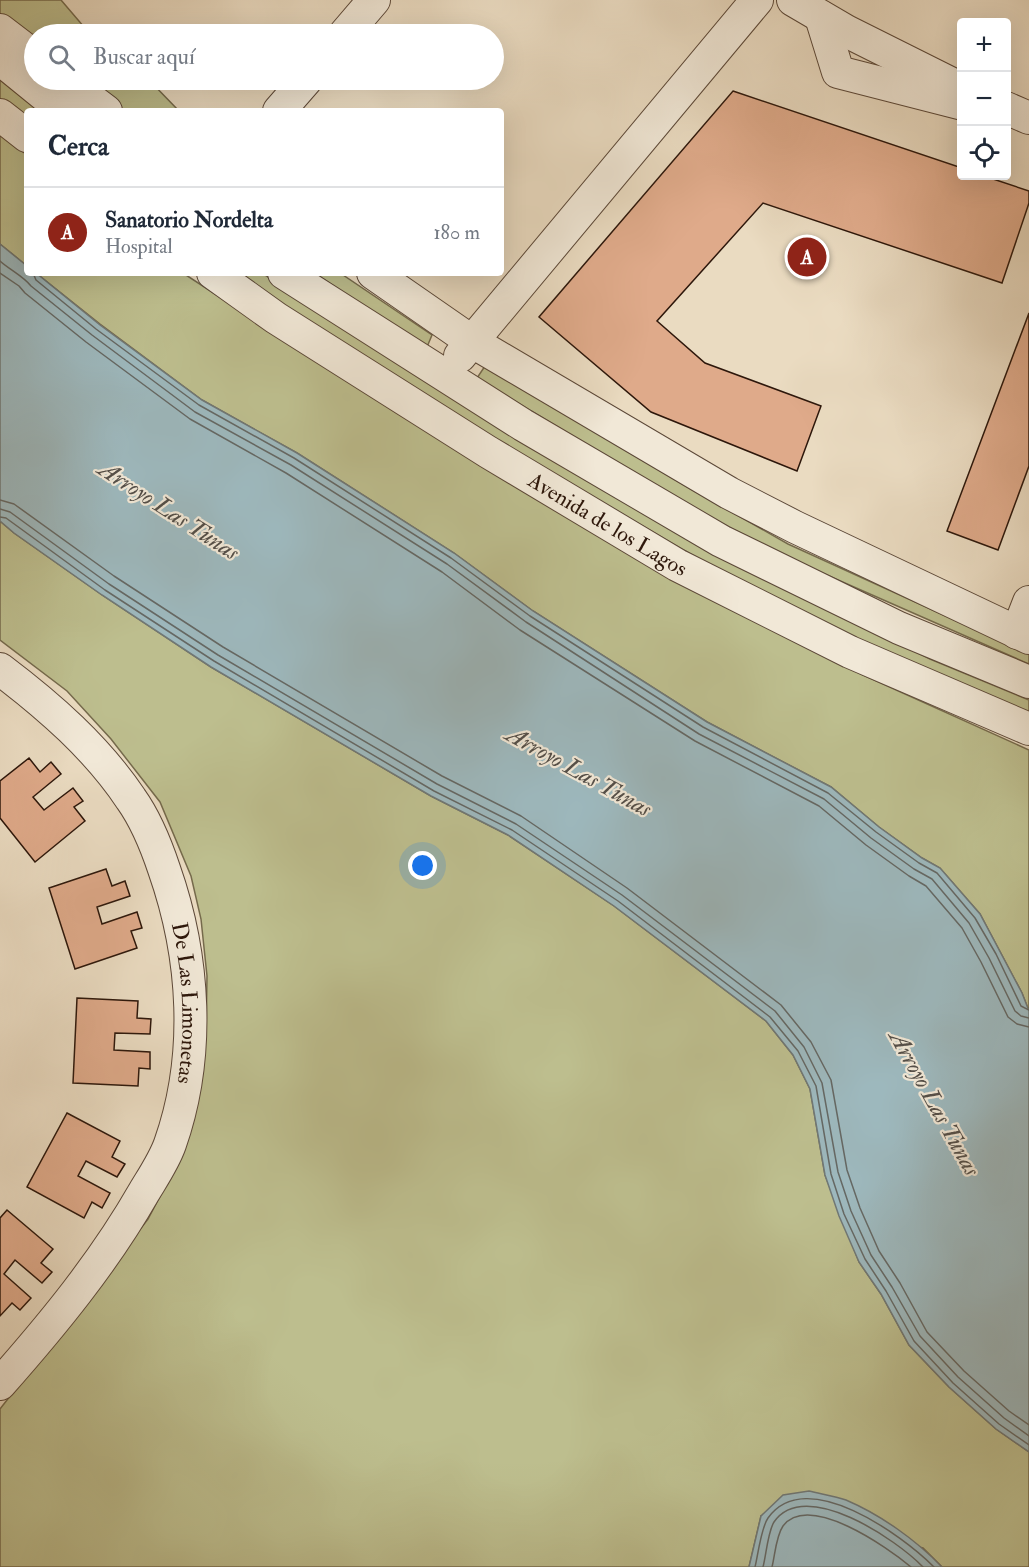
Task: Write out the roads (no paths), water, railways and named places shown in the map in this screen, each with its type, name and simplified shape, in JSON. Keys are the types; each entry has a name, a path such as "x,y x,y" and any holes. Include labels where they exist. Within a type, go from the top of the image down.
{"street":[{"path":"354,24 374,0"},
{"path":"445,376 471,341 757,0"},
{"path":"794,0 822,17 957,86"},
{"path":"822,17 838,72 957,103"},
{"path":"0,30 24,48"},
{"path":"0,58 24,78"},
{"path":"39,90 60,108"},
{"path":"78,90 102,108"},
{"path":"282,108 297,90"},
{"path":"1011,111 1029,120"},
{"path":"0,115 24,134"},
{"path":"1011,117 1029,120"},
{"name":"Avenida de los Lagos","path":"217,276 276,318 478,445 677,565 850,652 1029,729"},
{"name":"Avenida de los Lagos","path":"289,276 523,425 721,541 899,628 1029,682"},
{"path":"377,276 471,341 729,494 1023,636 1029,602"},
{"name":"De Las Limonetas","path":"0,669 42,701 109,769 133,801 155,844 172,892 187,965 191,1018 183,1092 169,1146 124,1227 57,1319 0,1384"}],"water":[{"name":"Arroyo Las Tunas","path":"0,244 24,264 24,276 40,276 100,325 202,400 297,453 454,553 533,611 707,722 831,787 879,827 940,868 980,914 1022,993 1029,1011 1029,1452 996,1429 949,1387 909,1345 881,1294 859,1262 839,1216 825,1175 810,1089 793,1055 766,1021 614,906 508,835 431,796 211,667 102,595 0,521"},
{"path":"809,1491 846,1500 872,1513 909,1538 942,1567 749,1567 761,1516 783,1495"}],"place":[{"name":"Sanatorio Nordelta","path":"807,257"}]}
